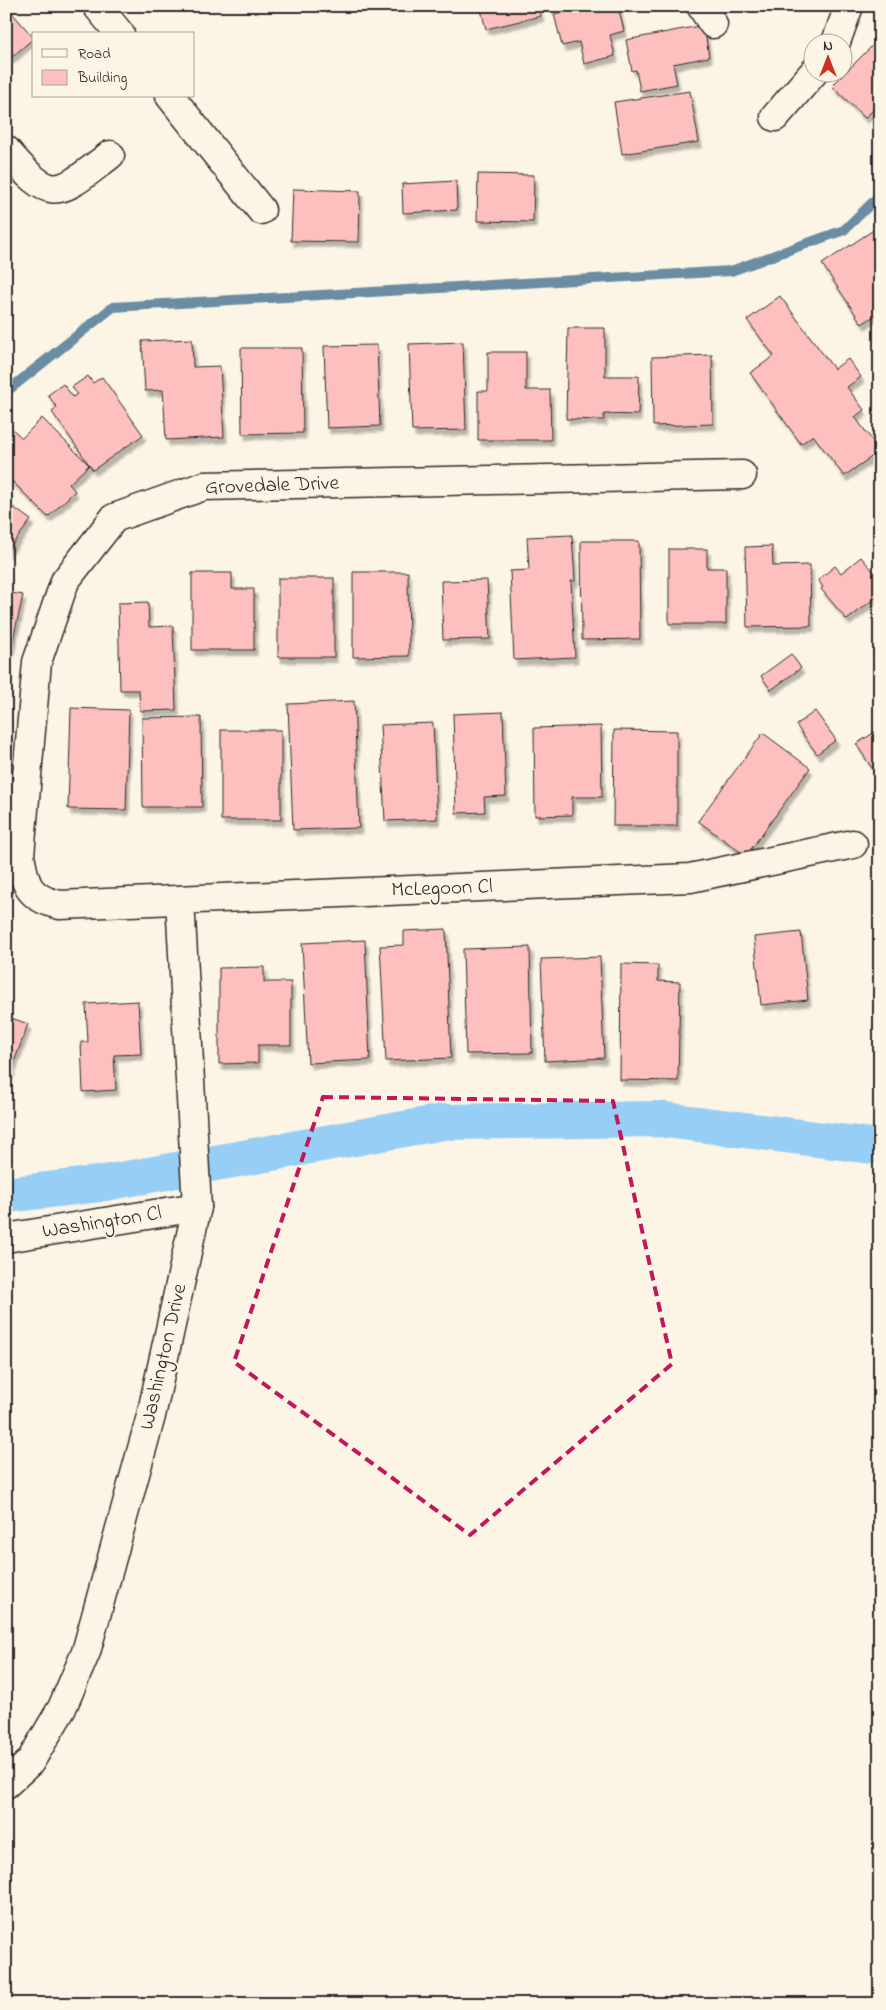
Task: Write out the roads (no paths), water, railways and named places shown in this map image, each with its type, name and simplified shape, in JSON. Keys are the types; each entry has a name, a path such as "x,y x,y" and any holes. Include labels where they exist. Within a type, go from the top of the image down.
{"street":[{"path":"98,6 118,32"},
{"path":"840,32 849,6"},
{"path":"775,117 805,82"},
{"path":"172,98 261,210"},
{"path":"6,150 29,177 46,188 67,188 110,154"},
{"name":"Grovedale Drive","path":"30,892 23,874 20,855 37,662 65,582 114,518 204,486 742,475"},
{"name":"McLegoon Cl","path":"30,892 44,901 60,905 690,878 853,844"},
{"name":"Washington Drive","path":"6,1784 30,1762 62,1708 86,1652 151,1416 197,1207 180,900"},
{"name":"Washington Cl","path":"6,1238 197,1207"}],"waterway":[{"path":"6,392 113,307 731,271 844,230 880,195"},
{"path":"6,1195 99,1184 443,1122 658,1119 880,1147"}]}
